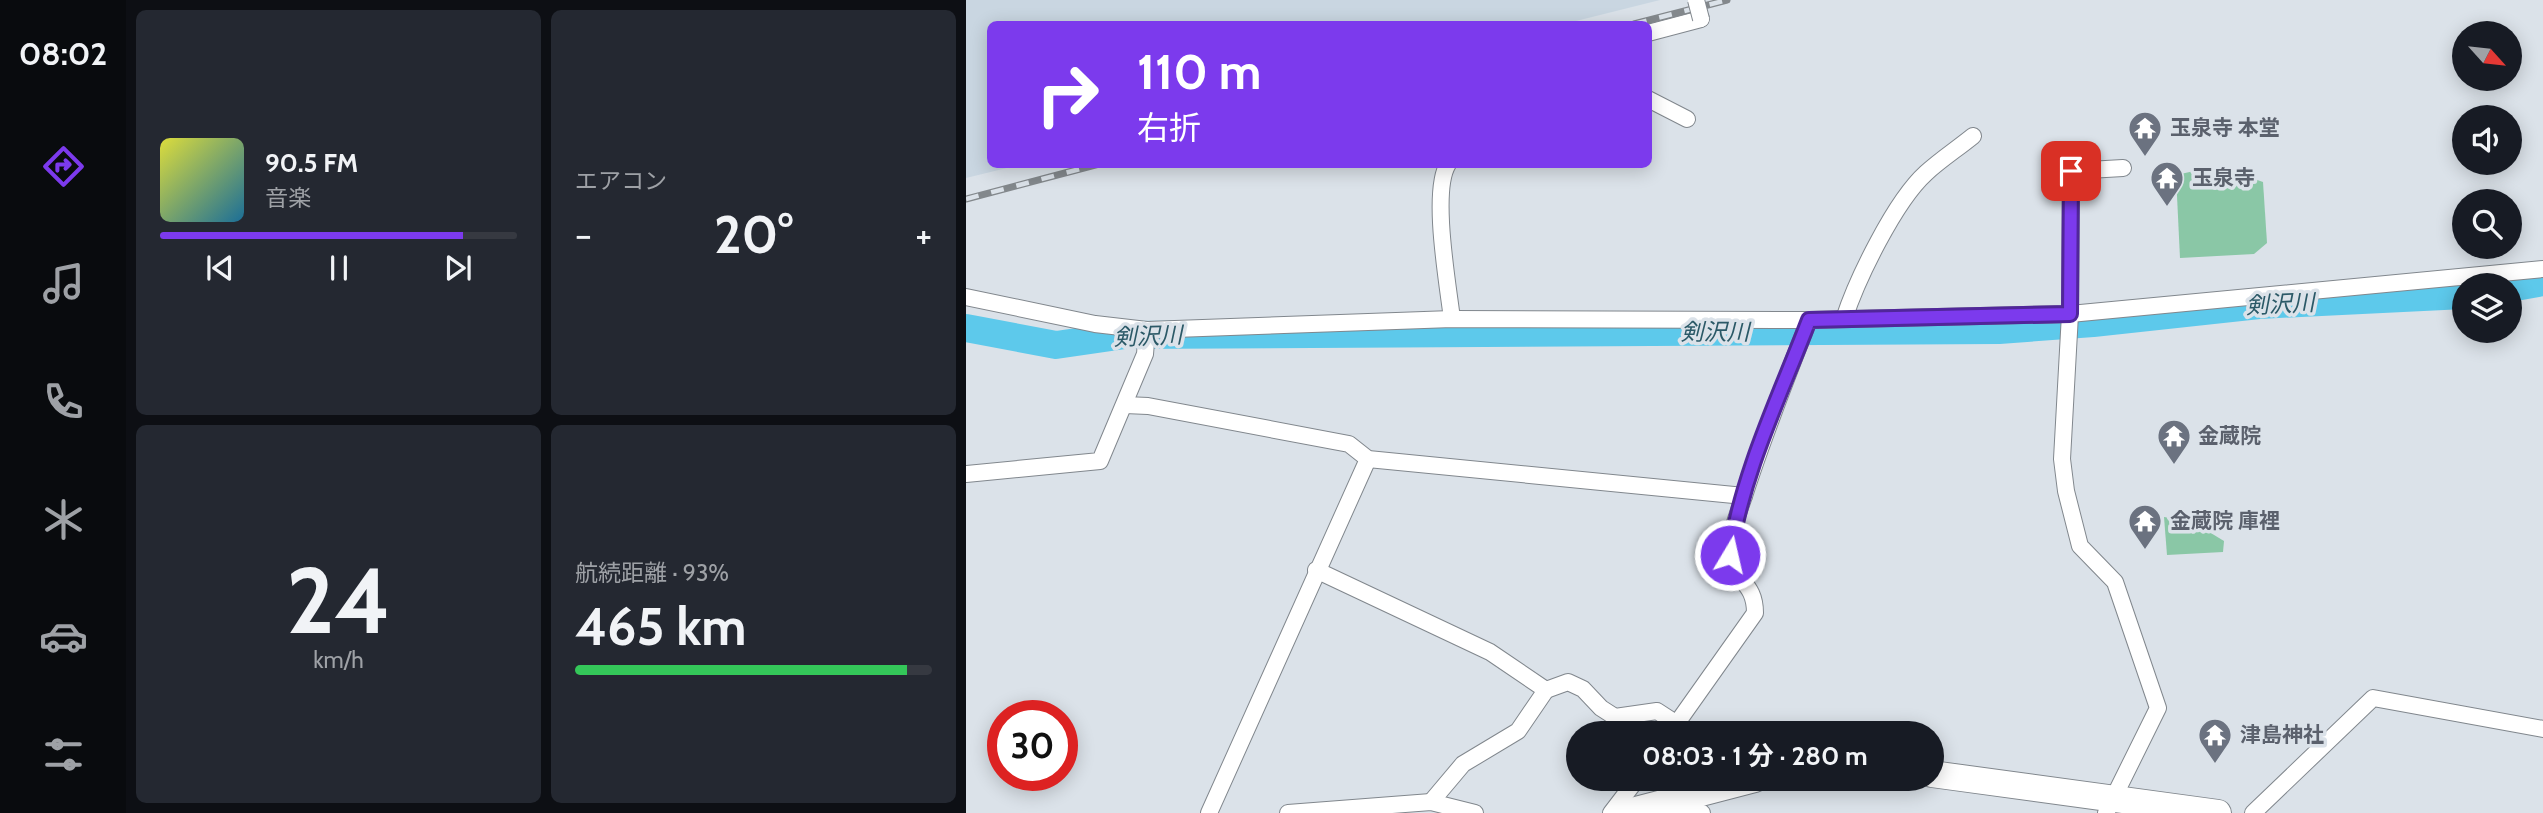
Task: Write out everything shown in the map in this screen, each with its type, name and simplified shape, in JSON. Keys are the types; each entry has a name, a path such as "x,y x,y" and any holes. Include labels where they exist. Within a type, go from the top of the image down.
{"main road":[{"path":"1944,776 2109,806 2218,813"},
{"path":"1624,813 1706,791"}],"street":[{"path":"1652,32 1701,19 1696,0"},
{"path":"1652,101 1687,119"},
{"path":"1844,319 1850,299 1894,216 1924,174 1973,136"},
{"path":"2109,806 2158,708 2115,582 2080,546 2062,459 2070,314 2071,171 2123,167"},
{"path":"1445,168 1441,175 1440,200 1452,319"},
{"path":"966,297 1095,324 1146,331 1452,319 1809,320 2070,314 2543,269"},
{"path":"1680,721 1755,613 1755,595 1735,572 1730,555 1734,525 1766,428 1809,320"},
{"path":"966,474 1100,461 1145,354 1146,331"},
{"path":"1125,405 1148,406 1349,444 1368,459 1744,496"},
{"path":"1209,813 1368,459"},
{"path":"1316,570 1490,652 1546,690"},
{"path":"1431,802 1463,764 1518,731 1546,690 1568,682 1583,689 1601,708 1615,717 1657,711 1666,721"},
{"path":"2253,813 2373,698 2543,729"},
{"path":"1611,813 1628,791"},
{"path":"1288,813 1431,802 1475,813"},
{"path":"1652,804 1702,813"}],"shaded area":[{"path":"966,0 1660,0 1576,21 987,21 987,168 1007,168 966,178"}],"green space":[{"path":"2217,166 2263,182 2267,243 2254,254 2180,258 2176,175"},
{"path":"2164,517 2191,521 2224,541 2223,552 2167,555"}],"waterway":[{"name":"剣沢川","path":"2522,286 2543,282"},
{"name":"剣沢川","path":"966,328 1056,345 1125,335 1999,330 2259,305 2452,296"}],"railway":[{"path":"1646,21 1727,0"},
{"path":"966,199 1084,168"}],"place":[{"name":"玉泉寺 本堂","path":"2145,158"},
{"name":"玉泉寺","path":"2167,208"},
{"name":"金蔵院","path":"2174,466"},
{"name":"金蔵院 庫裡","path":"2145,551"},
{"name":"津島神社","path":"2215,765"}],"route":[{"path":"1730,555 1734,525 1766,428 1809,320 2070,314 2071,171"}]}
